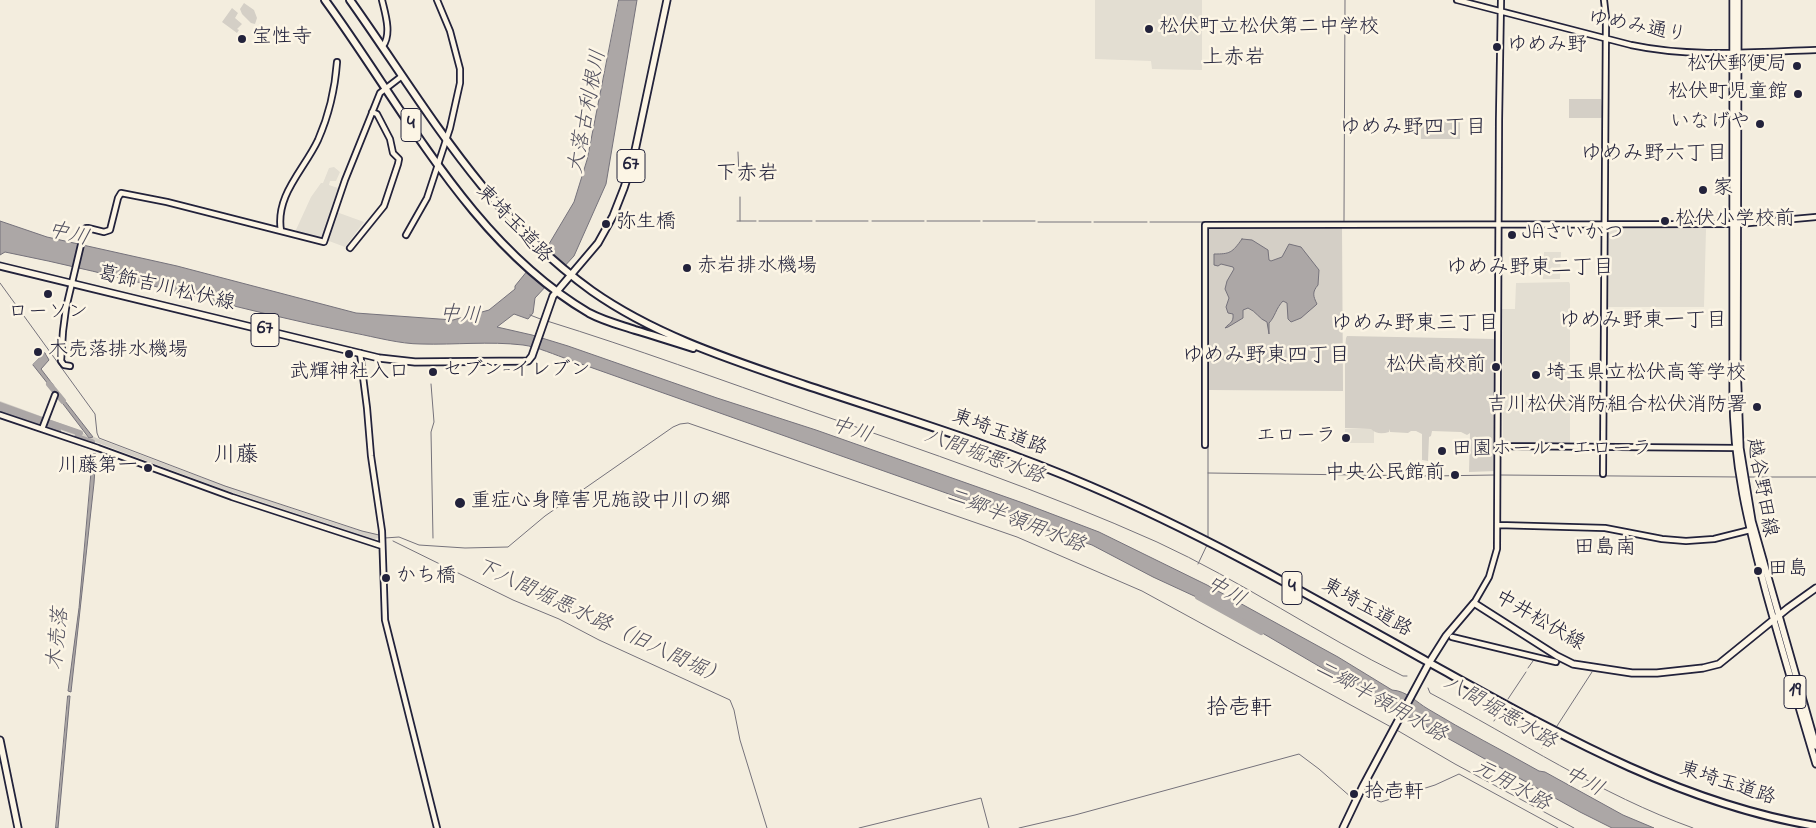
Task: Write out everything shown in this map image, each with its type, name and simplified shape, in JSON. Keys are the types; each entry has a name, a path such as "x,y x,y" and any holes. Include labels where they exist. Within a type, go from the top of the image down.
{"highway":[{"name":"東埼玉道路","path":"325,0 437,163 504,244 536,274 591,314 609,322 759,369 981,443 1091,486 1203,539 1544,726 1657,779 1747,811 1816,826"},
{"name":"東埼玉道路","path":"350,0 446,139 494,201 544,252 605,299 655,328 759,369"}],"main road":[{"name":"葛飾吉川松伏線","path":"0,266 388,360 415,362 528,361 532,356 555,289 591,253 604,234 627,182 667,0"},
{"name":"越谷野田線","path":"1733,0 1735,53 1733,407 1743,501 1776,618 1816,746"},
{"name":"越谷野田線","path":"1735,53 1738,0"},
{"name":"越谷野田線","path":"1738,448 1752,521 1816,764"},
{"path":"1776,618 1816,588"},
{"name":"中井松伏線","path":"1343,828 1363,786 1416,687 1446,636 1474,603 1566,661 1578,665 1639,673 1687,670 1719,664 1776,618"},
{"path":"0,740 18,828"}],"street":[{"path":"382,0 387,26 386,42 383,46"},
{"path":"406,235 427,198 456,106 460,83 460,69 450,31 437,0"},
{"name":"ゆめみ通り","path":"1457,0 1631,46 1672,52 1735,53 1816,50"},
{"path":"1474,603 1489,577 1496,558 1498,525 1501,0"},
{"path":"1603,474 1604,0"},
{"path":"281,231 279,215 282,202 322,131 335,86 337,62"},
{"path":"70,366 64,365 61,361 63,331 71,284 84,232 86,228 104,232 110,230 118,198 123,192 323,242 326,240 328,226 380,93 402,76"},
{"path":"350,248 384,206 399,159 393,153 390,139 377,114 372,112"},
{"path":"1205,445 1205,225 1735,224 1816,217"},
{"path":"360,353 371,456 382,534 385,620 437,828"},
{"path":"43,427 54,394"},
{"path":"0,415 43,427 232,497 382,544"},
{"path":"1498,446 1738,448"},
{"path":"1498,525 1605,528 1662,539 1686,541 1714,539 1750,530"},
{"path":"1452,637 1556,662"},
{"path":"1541,659 1547,649"}],"shaded area":[{"path":"619,0 637,0 606,184 574,256 535,298 533,313 528,319 514,314 497,327 568,346 816,430 1023,503 1099,532 1207,585 1338,657 1392,690 1407,695 1442,717 1539,771 1545,772 1623,815 1654,828 1612,828 1580,812 1415,720 1397,712 1218,607 1153,577 1092,545 1025,523 946,493 546,351 529,346 510,344 413,344 396,342 267,314 49,261 5,252 0,255 0,221 47,237 177,266 356,313 453,320 489,310 515,289 515,286 549,244 574,202 587,160"},
{"name":"松伏町立松伏第二中学校","path":"1095,0 1202,0 1202,70 1152,69 1151,61 1095,59"},
{"path":"244,3 254,10 257,18 255,24 251,23 242,14 240,9"},
{"path":"232,8 238,13 235,18 242,24 237,29 239,30 237,33 222,22"},
{"path":"1569,99 1601,99 1603,117 1569,118"},
{"path":"1421,121 1460,121 1460,139 1421,139"},
{"path":"334,167 340,172 336,181 330,181 329,185 338,188 331,210 364,222 345,247 321,238 295,232 311,197 321,183 323,183 329,168"},
{"path":"1209,225 1342,226 1343,391 1209,390 1207,267 1209,266"},
{"path":"1607,227 1706,229 1704,307 1606,307"},
{"path":"1242,239 1252,240 1268,250 1269,260 1271,261 1282,257 1289,244 1301,247 1319,270 1318,285 1314,294 1317,304 1301,318 1291,322 1288,319 1287,303 1283,301 1269,323 1269,334 1267,322 1248,308 1243,310 1243,318 1225,328 1232,321 1233,317 1233,314 1228,313 1226,307 1229,298 1225,289 1234,269 1233,267 1221,264 1218,266 1214,265 1214,254 1230,252"},
{"path":"1544,252 1561,252 1560,279 1543,279"},
{"name":"埼玉県立松伏高等学校","path":"1569,282 1570,443 1505,443 1503,441 1502,309 1515,309 1516,283"},
{"path":"1347,336 1496,339 1496,471 1469,472 1470,433 1467,435 1461,432 1432,431 1429,437 1428,461 1422,460 1422,434 1416,431 1408,433 1390,432 1389,429 1389,432 1382,433 1371,429 1345,428 1345,349"},
{"path":"45,353 49,360 41,369 54,386 52,389 33,365"},
{"path":"58,392 93,437 89,438 57,396"},
{"path":"0,401 81,431 89,438 94,437 318,517 380,535 380,538 374,539 225,490 98,443 0,410"},
{"path":"1345,429 1374,429 1374,443 1345,443"},
{"path":"93,454 96,454 94,483 71,692 68,691 79,608"},
{"path":"68,696 70,696 58,828 56,828"}],"pier":[{"path":"543,247 567,267 548,288 525,269"}],"waterway":[{"path":"1344,221 1345,0"},
{"path":"738,152 739,175"},
{"path":"740,197 740,221"},
{"path":"737,221 756,221"},
{"path":"759,221 812,221"},
{"path":"816,221 868,221"},
{"path":"872,221 924,221"},
{"path":"927,221 980,221"},
{"path":"983,221 1035,221"},
{"path":"1038,222 1091,222"},
{"path":"1094,222 1147,222"},
{"path":"1150,222 1203,222"},
{"path":"1206,222 1337,222"},
{"path":"1208,228 1208,539"},
{"name":"下八間堀悪水路（旧八間堀）","path":"0,283 95,414 99,438 225,486 379,535"},
{"name":"八間堀悪水路","path":"530,315 543,320"},
{"name":"八間堀悪水路","path":"547,321 645,353 940,456 1114,523 1189,557 1372,660 1403,676 1407,676"},
{"name":"木売落","path":"49,384 63,401"},
{"path":"431,384 434,422 431,432 433,538"},
{"path":"0,405 42,420"},
{"name":"二郷半領用水路","path":"0,411 58,431"},
{"path":"48,422 80,433"},
{"name":"二郷半領用水路","path":"385,538 399,537 419,545 465,548 508,547 545,516 673,427 688,423 1017,537 1142,591 1391,727"},
{"name":"二郷半領用水路","path":"77,437 92,442"},
{"path":"1208,473 1495,475"},
{"path":"1499,475 1738,477"},
{"path":"1747,477 1816,477"},
{"name":"下八間堀悪水路（旧八間堀）","path":"393,541 513,600 559,619 599,640 730,700 740,740 767,828"},
{"path":"1198,564 1207,545"},
{"name":"中川","path":"1198,597 1261,632"},
{"path":"1528,668 1533,661"},
{"path":"1508,699 1526,672"},
{"path":"1557,726 1592,672"},
{"name":"八間堀悪水路","path":"1428,688 1430,693 1592,783 1659,815 1693,828"},
{"path":"1494,721 1500,710"},
{"name":"二郷半領用水路","path":"1395,729 1455,764 1574,828"},
{"path":"1542,748 1550,737"},
{"path":"1019,828 1075,815 1299,754 1352,798"},
{"name":"元用水路","path":"1366,796 1381,802 1435,785 1459,774 1558,828"},
{"path":"859,828 981,798 989,828"}],"place":[{"name":"松伏町立松伏第二中学校","path":"1149,29"},
{"name":"宝性寺","path":"242,39"},
{"name":"ゆめみ野","path":"1497,47"},
{"name":"松伏郵便局","path":"1797,66"},
{"name":"松伏町児童館","path":"1798,94"},
{"name":"いなげや","path":"1760,124"},
{"name":"家","path":"1703,190"},
{"name":"松伏小学校前","path":"1665,221"},
{"name":"弥生橋","path":"606,224"},
{"name":"JAさいかつ","path":"1512,235"},
{"name":"赤岩排水機場","path":"687,268"},
{"name":"ローソン","path":"48,294"},
{"name":"木売落排水機場","path":"38,352"},
{"name":"武輝神社入口","path":"349,354"},
{"name":"松伏高校前","path":"1496,367"},
{"name":"セブン-イレブン","path":"433,372"},
{"name":"埼玉県立松伏高等学校","path":"1536,375"},
{"name":"吉川松伏消防組合松伏消防署","path":"1757,407"},
{"name":"エローラ","path":"1346,438"},
{"name":"田園ホール・エローラ","path":"1442,451"},
{"name":"川藤第一","path":"148,468"},
{"name":"中央公民館前","path":"1455,475"},
{"name":"重症心身障害児施設中川の郷","path":"460,503"},
{"name":"田島","path":"1758,571"},
{"name":"かち橋","path":"386,578"},
{"name":"拾壱軒","path":"1354,794"}],"district":[{"name":"上赤岩","path":"1234,60"},
{"name":"ゆめみ野四丁目","path":"1413,130"},
{"name":"ゆめみ野六丁目","path":"1654,156"},
{"name":"下赤岩","path":"747,176"},
{"name":"ゆめみ野東二丁目","path":"1530,270"},
{"name":"ゆめみ野東一丁目","path":"1643,323"},
{"name":"ゆめみ野東三丁目","path":"1415,326"},
{"name":"ゆめみ野東四丁目","path":"1266,358"},
{"name":"川藤","path":"236,457"},
{"name":"田島南","path":"1605,550"},
{"name":"拾壱軒","path":"1239,710"}],"water label":[{"name":"大落古利根川","path":"589,112"}]}
